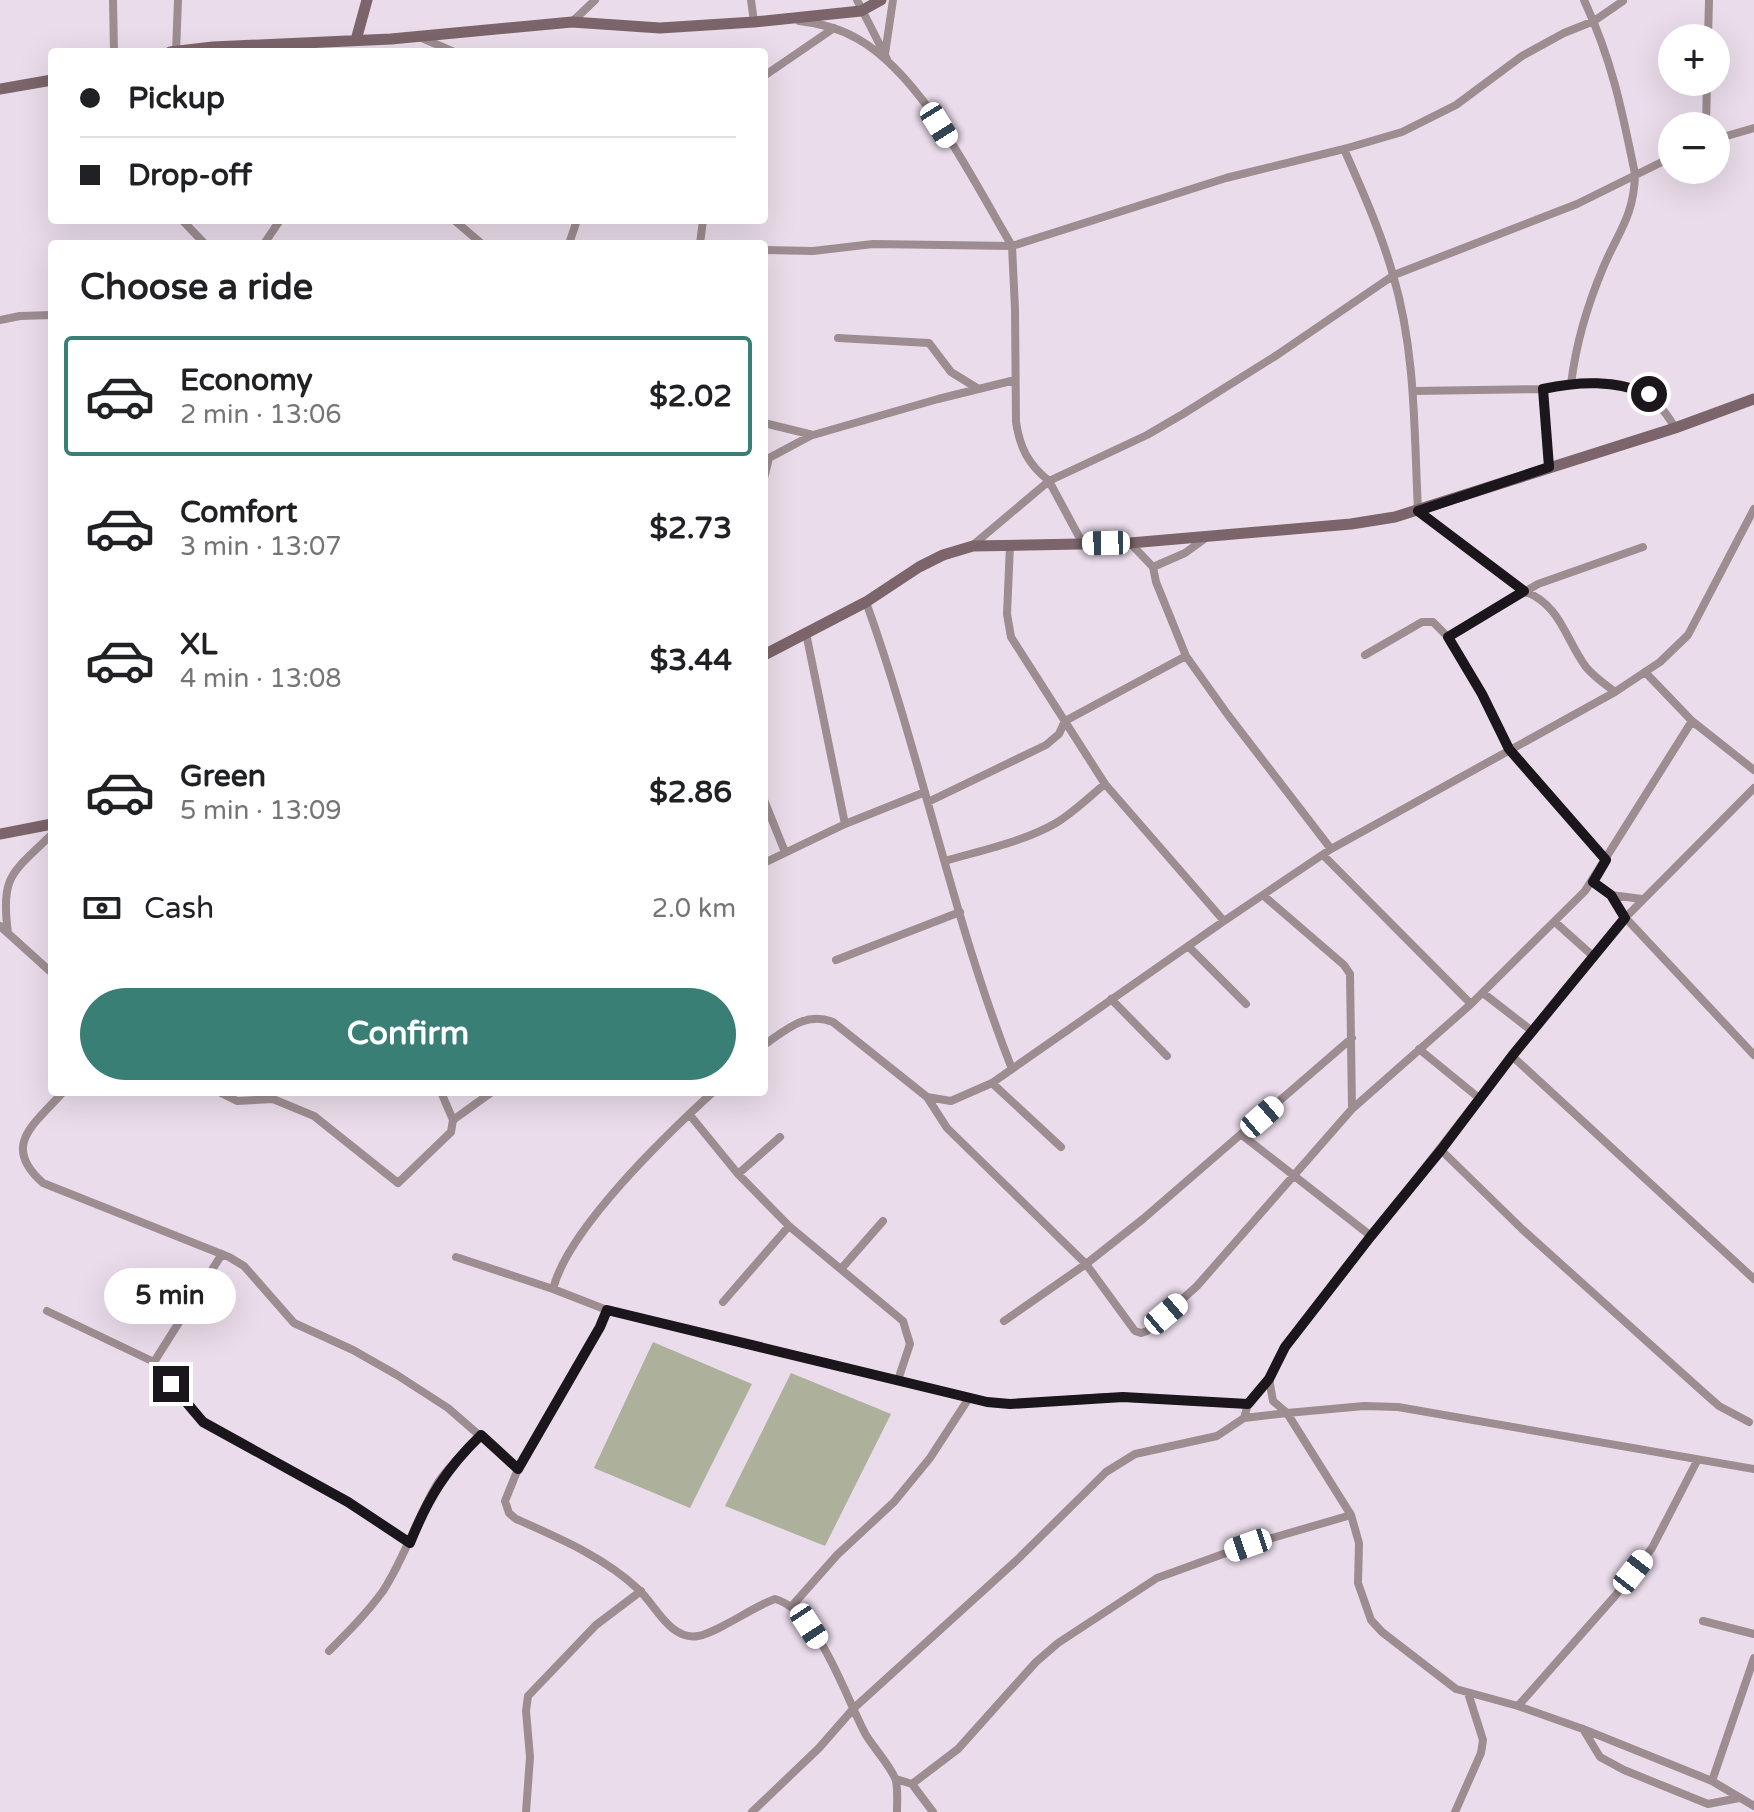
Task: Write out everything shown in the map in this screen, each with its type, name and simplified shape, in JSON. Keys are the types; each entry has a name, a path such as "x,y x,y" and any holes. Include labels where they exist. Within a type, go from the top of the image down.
{"street":[{"path":"113,0 114,48"},
{"path":"174,48 178,0"},
{"path":"355,46 367,0"},
{"path":"572,22 595,0"},
{"path":"751,0 754,22"},
{"path":"283,48 355,46 417,36 572,22 660,28 754,22 883,0"},
{"path":"887,59 893,0"},
{"path":"1571,384 1584,318 1604,265 1634,203 1635,174 1609,61 1584,0"},
{"path":"768,250 813,251 873,244 1012,246 1226,178 1402,132 1456,105 1522,56 1594,21 1620,1 1635,0"},
{"path":"1708,24 1709,0"},
{"path":"859,6 887,59 931,115 1012,246 1016,317 1014,402 1018,438 1030,463 1049,481 1083,544"},
{"path":"783,19 834,28 858,39 887,59"},
{"path":"768,73 834,28"},
{"path":"417,36 440,48"},
{"path":"0,89 48,81"},
{"path":"1730,135 1754,128"},
{"path":"1344,149 1394,275 1414,391 1418,511"},
{"path":"973,546 1049,481 1183,414 1277,355 1394,275 1577,204 1658,163"},
{"path":"186,224 201,240"},
{"path":"459,224 477,240"},
{"path":"0,320 48,315"},
{"path":"838,338 929,343 957,378 978,388"},
{"path":"768,462 769,458 813,435 1015,380"},
{"path":"1414,391 1543,389 1605,382 1640,390 1660,404 1675,428"},
{"path":"1543,389 1549,467"},
{"path":"768,653 866,602 919,567 943,555 973,546 1130,543 1351,524 1418,511 1675,428 1754,399"},
{"path":"768,424 813,435"},
{"path":"927,1097 943,1101 958,1100 992,1083 1331,849 1615,692 1645,672 1688,635 1754,509"},
{"path":"1418,511 1524,591 1548,605 1585,666 1615,692"},
{"path":"1153,567 1185,553 1208,536"},
{"path":"1130,543 1153,567 1156,582 1186,656 1331,849"},
{"path":"1010,545 1007,614 1010,634 1105,784 1224,921"},
{"path":"1448,637 1524,591 1561,574 1643,547"},
{"path":"866,602 927,797 984,997 1012,1069"},
{"path":"1365,655 1422,622 1433,622 1448,637 1482,694 1509,749 1606,860"},
{"path":"806,633 845,824"},
{"path":"768,861 845,824 927,797 1046,745 1059,734 1065,721 1186,656"},
{"path":"1645,672 1692,721 1754,770"},
{"path":"768,1042 805,1019 823,1018 833,1022 927,1097 947,1128 1086,1264 1135,1331 1147,1331 1197,1286 1352,1109 1483,993 1593,882 1692,721"},
{"path":"945,861 1047,828 1071,813 1105,784"},
{"path":"1244,1418 1248,1404 1269,1379 1285,1347 1532,1031 1642,899 1754,788"},
{"path":"768,810 785,852"},
{"path":"0,834 48,825"},
{"path":"8,933 2,906 3,889 11,874 48,838"},
{"path":"1323,855 1471,1004"},
{"path":"1593,882 1611,895 1625,918 1754,1055"},
{"path":"1611,895 1642,899"},
{"path":"1264,896 1348,969 1352,980 1352,1109"},
{"path":"836,960 960,912"},
{"path":"1555,922 1594,957"},
{"path":"0,926 48,969"},
{"path":"1188,946 1246,1004"},
{"path":"1483,993 1532,1031"},
{"path":"1111,999 1167,1056"},
{"path":"1004,1321 1086,1264 1143,1219 1352,1038"},
{"path":"1419,1049 1479,1098"},
{"path":"1512,1056 1754,1279"},
{"path":"992,1083 1061,1147"},
{"path":"59,1096 23,1131 19,1147 21,1162 28,1172 43,1183 222,1254 244,1266 294,1323 353,1350 448,1408 518,1469"},
{"path":"227,1096 237,1101 273,1099 314,1116 398,1183 451,1132 453,1120 443,1096"},
{"path":"453,1120 486,1096"},
{"path":"553,1289 563,1264 586,1227 709,1096"},
{"path":"689,1114 738,1174 789,1226 903,1321 910,1344 898,1380"},
{"path":"1242,1135 1371,1236"},
{"path":"738,1174 780,1137"},
{"path":"1441,1150 1522,1229 1719,1406 1752,1421"},
{"path":"841,1269 883,1221"},
{"path":"723,1302 789,1226"},
{"path":"154,1362 222,1254"},
{"path":"456,1257 607,1310 969,1398 1010,1404 1107,1397 1248,1404"},
{"path":"607,1310 518,1469 505,1501 509,1513 591,1555 620,1574 641,1591 675,1631 699,1636 775,1599 791,1607 809,1626 835,1668 871,1743 896,1779 897,1812"},
{"path":"47,1311 154,1362 203,1422 348,1502 410,1543"},
{"path":"1269,1379 1273,1401 1287,1413 1351,1515 1359,1543 1358,1583 1371,1620 1382,1632 1447,1684 1583,1729 1712,1781 1754,1806"},
{"path":"791,1607 837,1555 894,1502 930,1458 969,1398"},
{"path":"752,1812 819,1748 854,1708 1018,1559 1106,1472 1135,1454 1217,1436 1244,1418 1364,1406 1398,1407 1754,1469"},
{"path":"329,1651 383,1590 440,1480 481,1435"},
{"path":"1518,1706 1615,1596 1652,1548 1697,1461"},
{"path":"912,1784 958,1749 1036,1662 1058,1643 1157,1578 1248,1545 1351,1515"},
{"path":"526,1812 530,1781 528,1696 596,1625 641,1591"},
{"path":"1703,1621 1754,1634"},
{"path":"1712,1781 1754,1658"},
{"path":"1455,1812 1481,1753 1483,1740 1468,1693"},
{"path":"1583,1729 1593,1749 1610,1764 1706,1808 1739,1798"},
{"path":"896,1779 912,1784 933,1812"}],"green space":[{"path":"653,1342 752,1384 690,1508 594,1468"},
{"path":"791,1373 891,1414 825,1546 725,1506"}],"route":[{"path":"171,1384 203,1422 348,1502 410,1543 440,1480 481,1435 518,1469 607,1310 987,1402 1010,1404 1123,1397 1248,1404 1269,1379 1285,1347 1371,1236 1625,918 1611,895 1593,882 1606,860 1509,749 1482,694 1448,637 1524,591 1418,511 1549,467 1543,389 1605,382 1649,394"}]}
